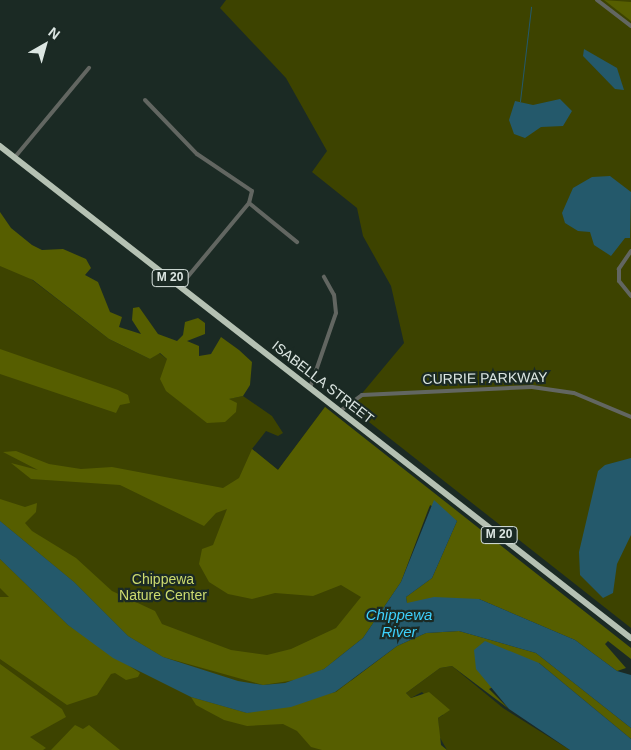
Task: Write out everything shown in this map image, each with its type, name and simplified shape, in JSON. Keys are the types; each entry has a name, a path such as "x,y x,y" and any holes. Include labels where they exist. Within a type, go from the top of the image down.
{"highway":[{"name":"ISABELLA STREET","path":"0,146 631,638"}],"street":[{"path":"597,0 631,26"},
{"path":"15,157 89,68"},
{"path":"145,100 197,154 249,186 253,196 180,286"},
{"path":"249,203 297,242"},
{"path":"631,250 620,269 619,281 631,296"},
{"path":"310,388 336,313 334,295 324,278"},
{"name":"CURRIE PARKWAY","path":"340,411 362,395 532,387 574,393 631,417"}],"green space":[{"path":"226,0 631,0 631,628 355,411 354,403 404,343 391,286 363,236 357,208 312,172 327,151 286,78 220,8"},
{"path":"604,0 631,2 631,21"},
{"path":"0,212 11,228 32,245 42,250 63,249 86,259 91,268 85,275 98,282 110,312 122,317 119,327 141,334 132,320 133,308 139,307 158,334 177,341 183,335 185,322 198,318 205,323 205,334 187,341 199,346 199,356 211,354 221,337 239,350 252,362 250,385 243,396 229,399 237,403 236,412 225,422 207,423 166,391 160,379 167,359 160,353 150,359 109,339 33,280 0,266"},
{"name":"Chippewa Nature Center","path":"0,255 109,339 150,359 159,353 167,359 167,368 228,399 243,396 272,416 283,433 278,436 266,431 252,449 278,470 325,407 436,496 333,663 422,750 0,750"},
{"path":"0,349 118,390 128,395 130,403 120,405 116,413 0,374"},
{"path":"325,407 631,648 631,659 608,641 605,644 626,668 617,671 575,640 479,599 407,604 406,597 432,578 457,521 430,505 401,582 363,638 324,669 302,679 263,685 163,657 128,636 74,582 0,521 0,499 25,507 37,503 36,512 25,523 32,531 76,558 112,591 155,611 162,624 231,650 267,655 291,649 336,628 361,597 341,585 313,596 275,593 252,599 228,594 209,582 199,564 202,549 213,545 227,509 216,513 204,526 120,485 31,479 11,463 38,470 3,452 16,451 49,464 81,469 112,467 223,488 239,478 252,449 278,470"},
{"path":"0,559 68,625 140,673 138,677 126,680 115,673 111,674 97,695 67,705 0,659 0,597 9,597 0,588"},
{"path":"459,631 536,653 631,728 631,739 539,663 489,689 509,709 452,666 440,668 406,693 411,698 429,692 450,710 438,718 441,745 447,750 322,750 311,747 297,731 283,724 247,726 224,720 196,705 191,697 247,713 336,692 397,646 426,633"},
{"path":"0,664 62,709 66,717 30,737 46,748 43,750 0,750"},
{"path":"452,666 503,708 570,750 447,750 439,736 438,718 443,715 422,692 411,698 406,693 440,668"},
{"path":"75,725 83,729 89,725 120,750 51,750"}],"water":[{"path":"584,49 617,68 624,90 615,89 583,56"},
{"path":"560,99 572,111 563,126 541,127 525,138 514,134 509,120 515,101 533,105"},
{"path":"610,176 631,192 630,238 625,238 611,256 594,245 590,232 578,231 565,223 562,213 573,188 592,177"},
{"path":"631,458 631,535 617,564 613,593 603,598 580,575 579,552 598,471 605,465"},
{"name":"Chippewa River","path":"434,500 457,521 432,578 406,597 407,603 434,597 479,599 575,640 617,671 631,675 631,728 536,653 459,631 426,633 397,646 335,692 291,707 247,713 191,697 113,658 68,625 0,559 0,521 74,582 128,636 163,657 238,681 263,685 285,683 324,669 363,638 401,582"},
{"path":"485,641 539,663 631,739 631,750 570,750 509,709 476,669 474,650"}],"waterway":[{"path":"520,101 531,7"}]}
